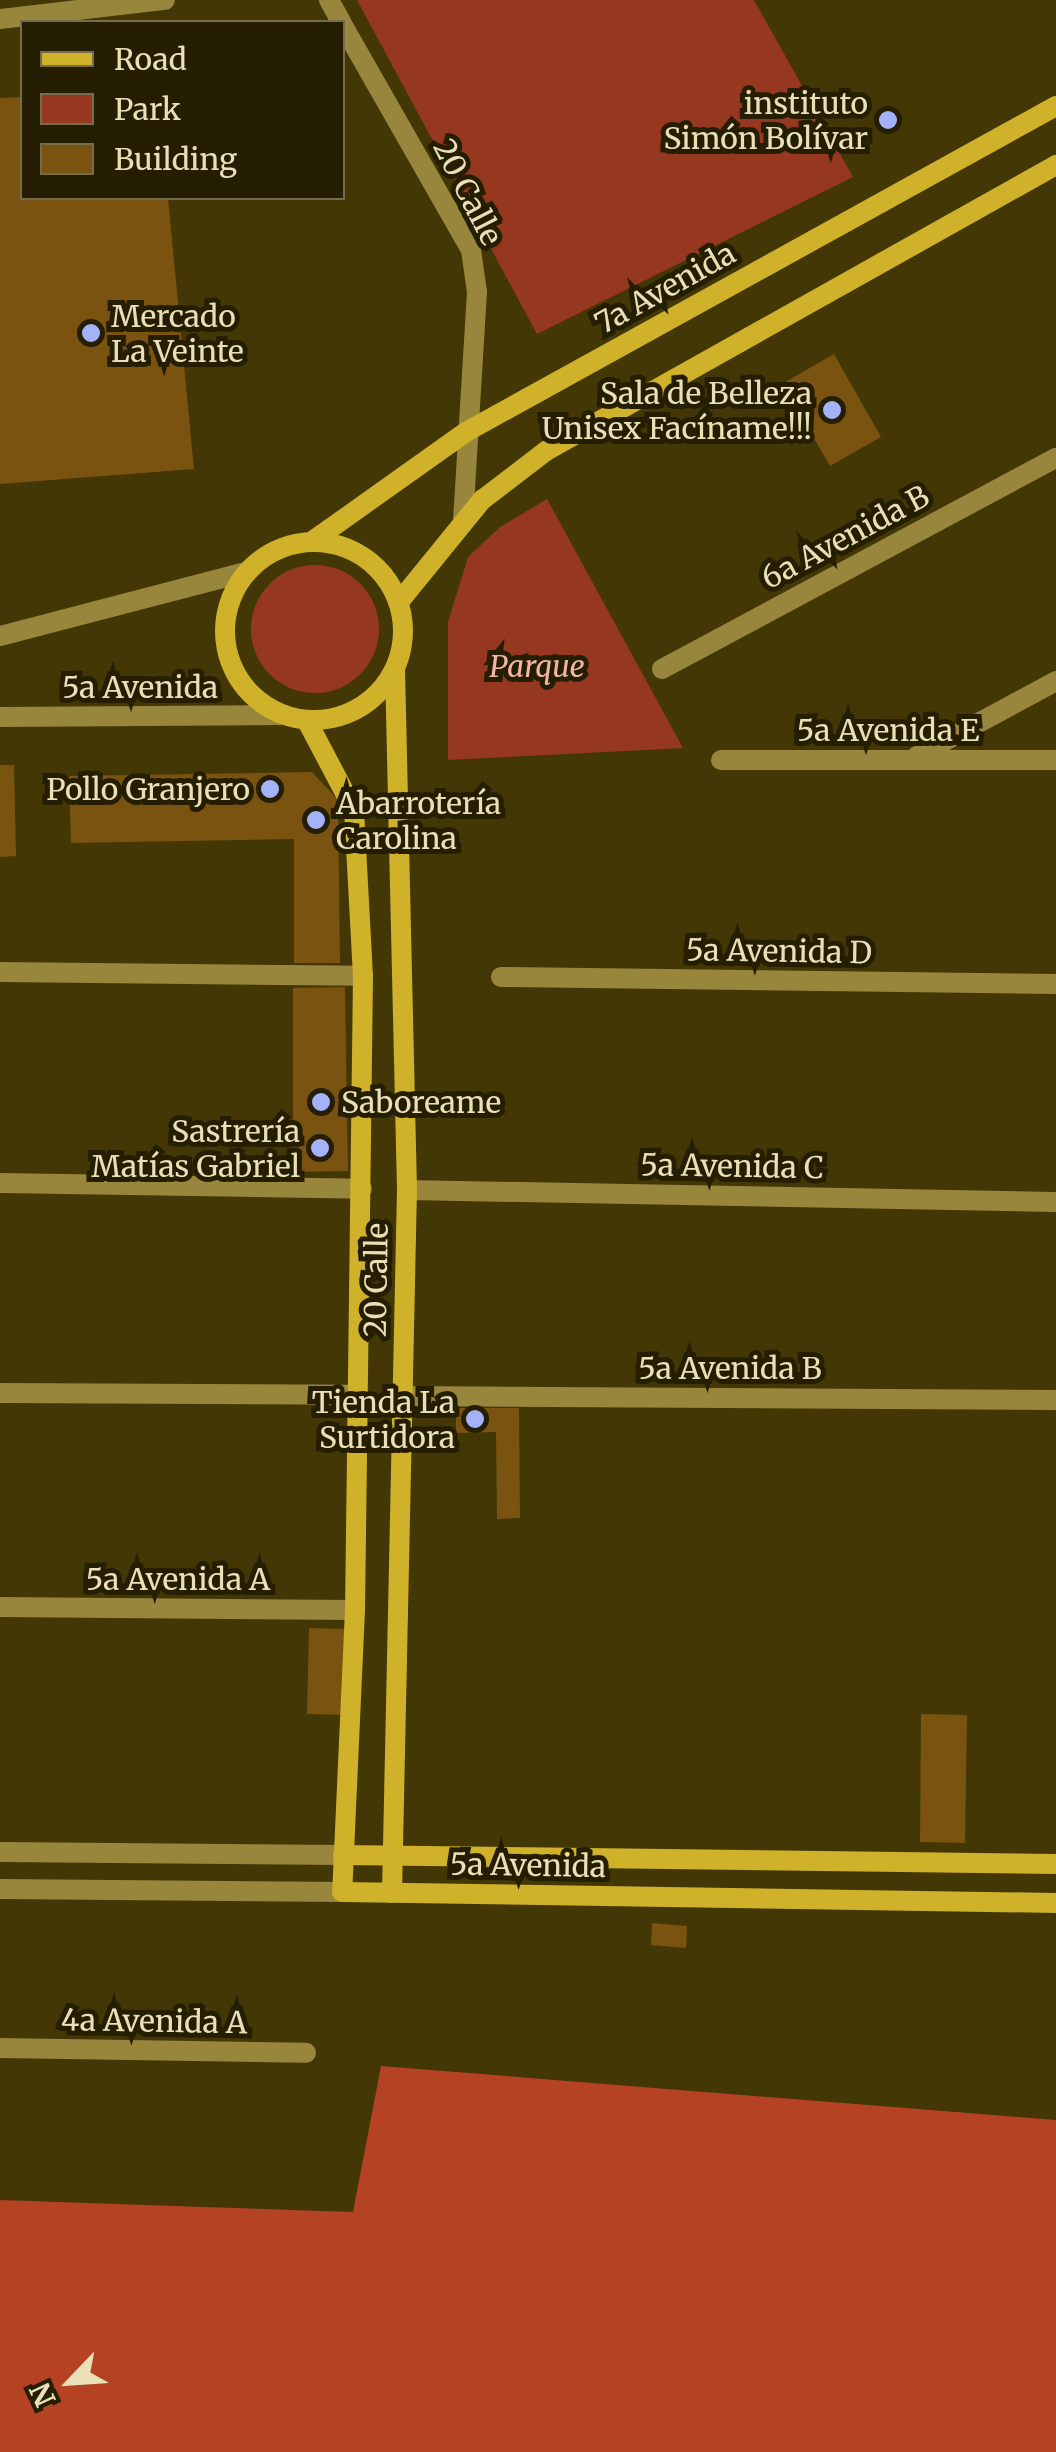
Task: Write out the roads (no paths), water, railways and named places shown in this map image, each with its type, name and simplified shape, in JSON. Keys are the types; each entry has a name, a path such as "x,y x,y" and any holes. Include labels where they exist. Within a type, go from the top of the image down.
{"street":[{"path":"0,19 165,0"},
{"name":"20 Calle","path":"345,28 471,250 477,292 463,523"},
{"name":"7a Avenida","path":"314,540 466,432 1056,106"},
{"path":"399,602 482,500 546,450 1056,165"},
{"name":"6a Avenida B","path":"662,669 1056,458"},
{"path":"314,540 342,545 366,558 386,578 399,602 402,648 396,669 380,692 360,709 334,719 308,721 280,715 247,689 226,652 224,624 230,596 245,572 276,549 314,540"},
{"path":"0,636 245,572"},
{"name":"20 Calle","path":"392,1892 408,1190 396,669"},
{"path":"913,759 1056,681"},
{"name":"5a Avenida","path":"0,717 280,715"},
{"name":"20 Calle","path":"308,721 354,810 364,976 355,1610 342,1892"},
{"name":"5a Avenida E","path":"721,760 1056,760"},
{"path":"0,972 364,976"},
{"name":"5a Avenida D","path":"500,978 1056,984"},
{"path":"0,1182 362,1188"},
{"name":"5a Avenida C","path":"408,1190 1056,1202"},
{"path":"0,1393 358,1396"},
{"name":"5a Avenida B","path":"404,1396 1056,1400"},
{"name":"5a Avenida A","path":"0,1608 355,1610"},
{"name":"5a Avenida","path":"0,1852 1056,1864"},
{"name":"5a Avenida","path":"0,1889 1056,1903"},
{"name":"4a Avenida A","path":"0,2048 306,2054"}],"place":[{"name":"instituto Simón Bolívar","path":"888,120"},
{"name":"Mercado La Veinte","path":"91,333"},
{"name":"Sala de Belleza Unisex Facíname!!!","path":"832,410"},
{"name":"Pollo Granjero","path":"270,789"},
{"name":"Abarrotería Carolina","path":"316,820"},
{"name":"Saboreame","path":"321,1102"},
{"name":"Sastrería Matías Gabriel","path":"320,1148"},
{"name":"Tienda La Surtidora","path":"475,1419"}],"park label":[{"name":"Parque","path":"537,666"}]}
